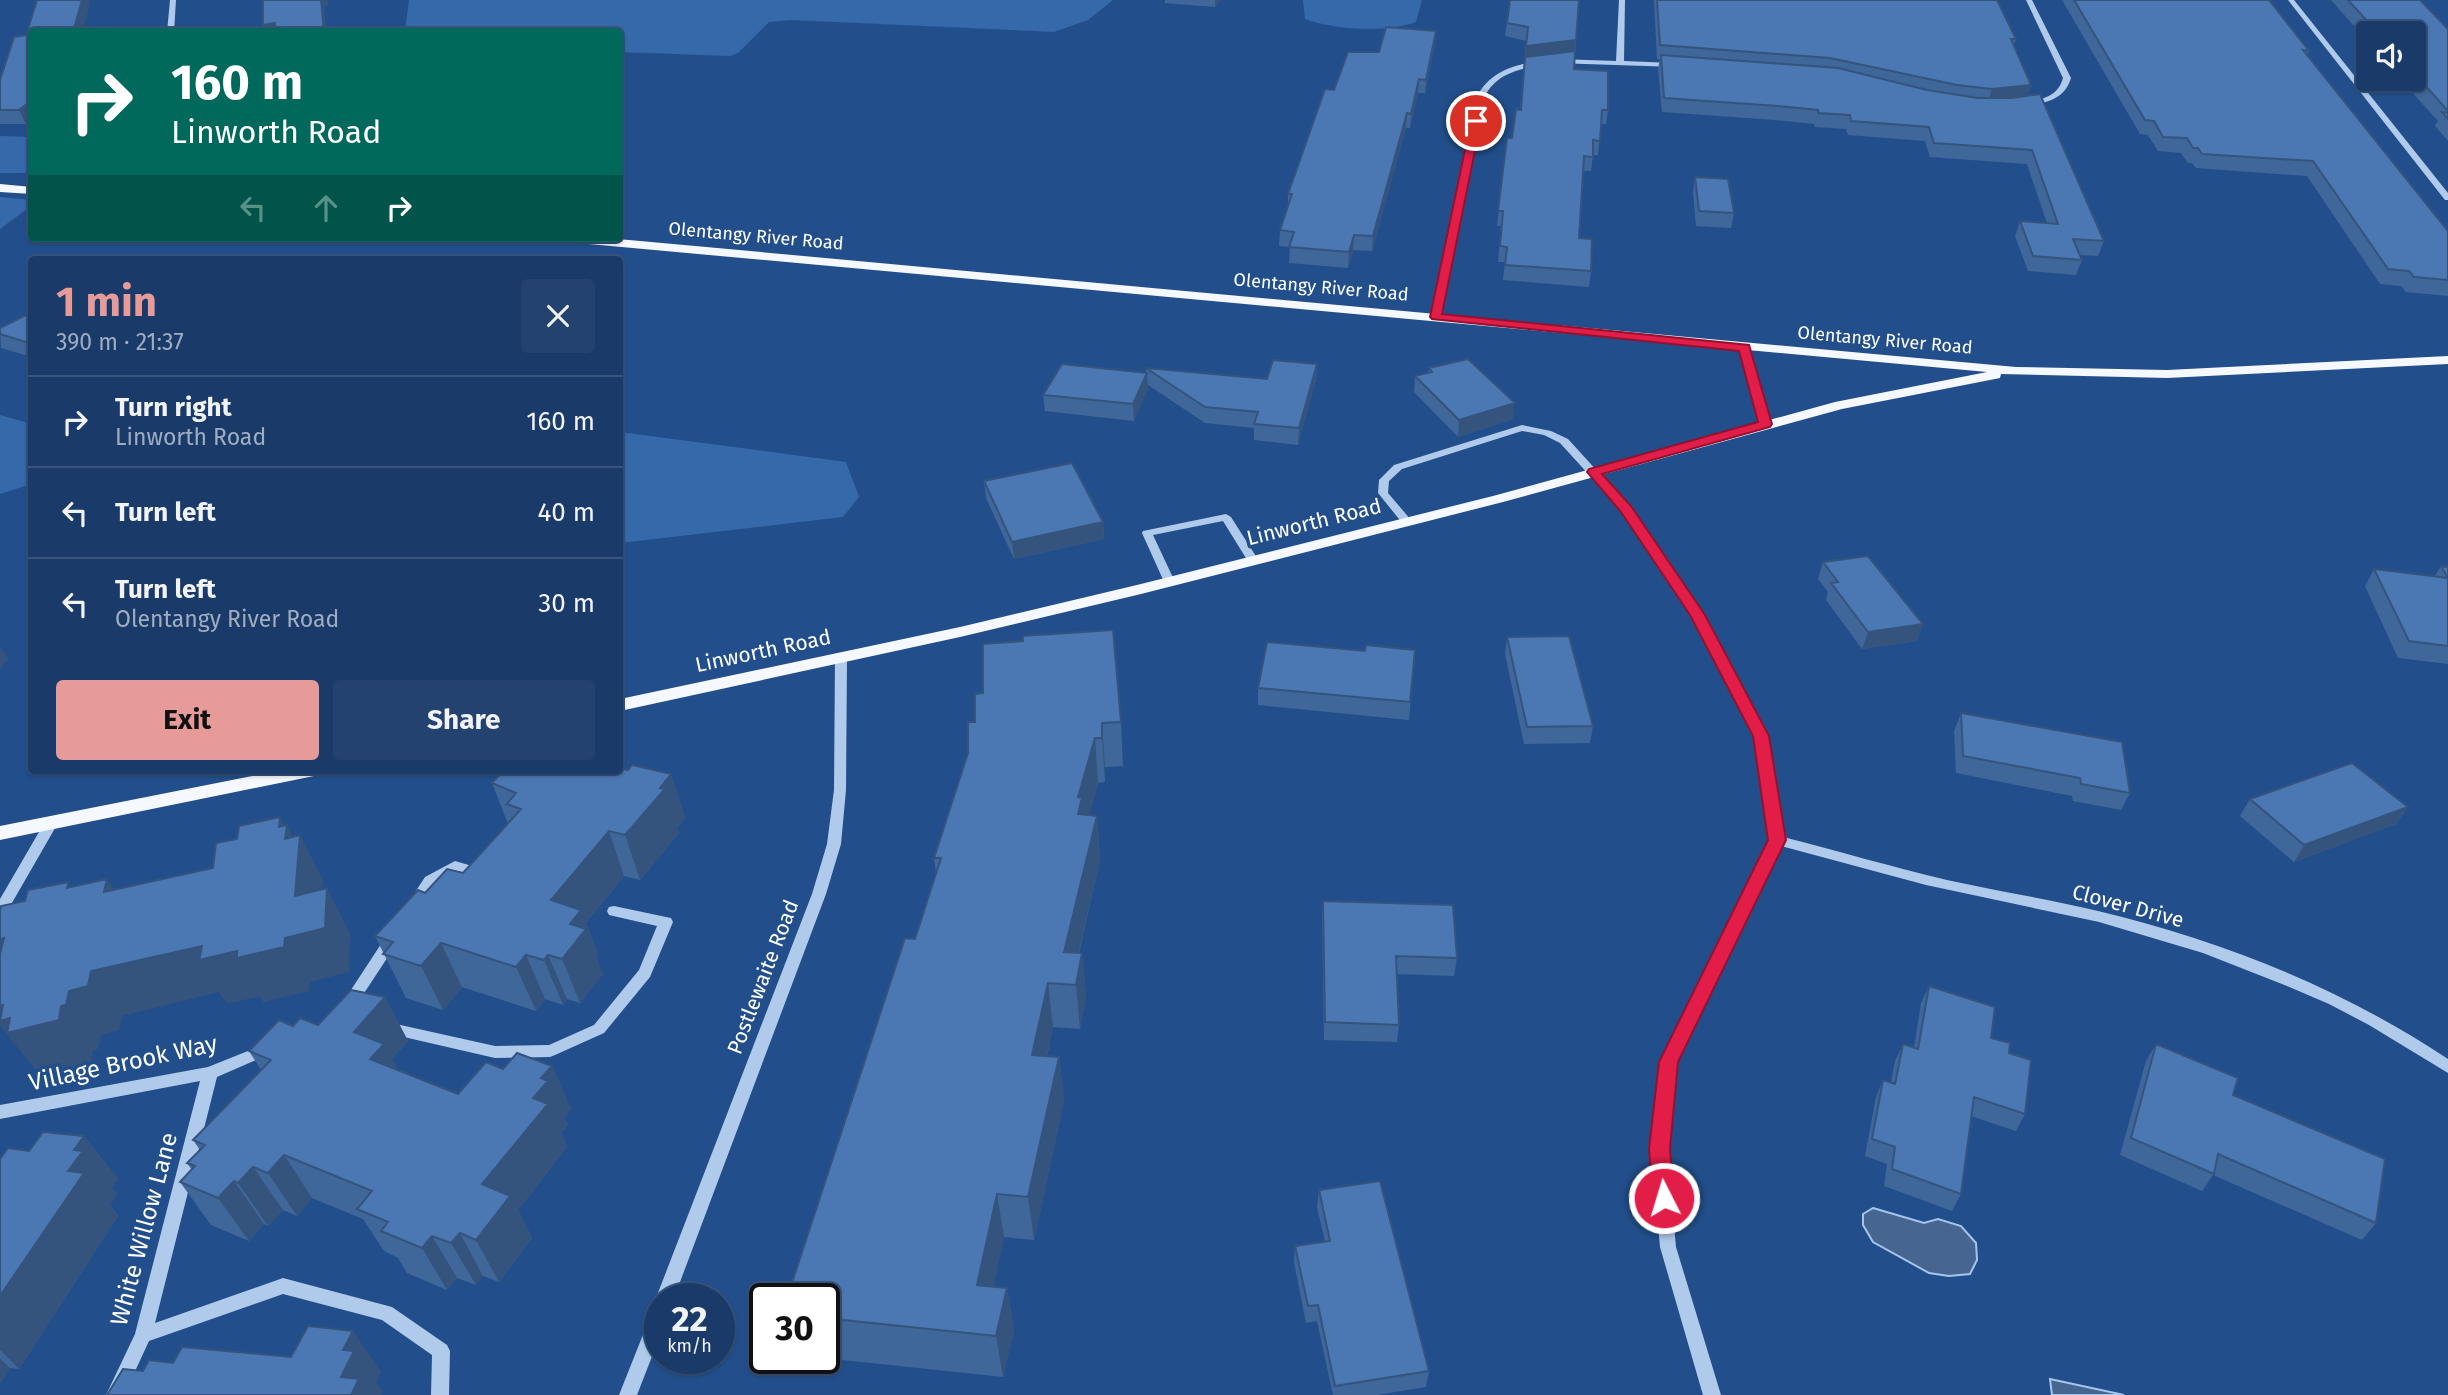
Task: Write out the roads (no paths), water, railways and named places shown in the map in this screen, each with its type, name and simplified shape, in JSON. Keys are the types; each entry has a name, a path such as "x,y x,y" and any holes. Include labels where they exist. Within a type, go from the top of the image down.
{"main road":[{"path":"0,188 28,191"},
{"name":"Olentangy River Road","path":"611,242 2016,371 2167,374 2448,360"},
{"name":"Linworth Road","path":"623,704 841,658 1169,582 1407,522 1840,405 2016,371"},
{"path":"0,833 294,774"}],"street":[{"path":"170,28 173,0"},
{"path":"1620,61 1622,0"},
{"path":"2025,106 2059,95 2065,88 2067,78 2029,0"},
{"path":"2291,0 2448,198"},
{"path":"1436,317 1485,86 1506,71 1559,61 1620,61 1689,66"},
{"path":"1745,347 1765,424"},
{"path":"1407,522 1383,493 1384,480 1398,467 1522,428 1547,433 1564,441 1626,509 1698,615 1761,736 1777,840 1669,1062 1660,1149 1668,1247 1712,1395"},
{"path":"1169,582 1147,533 1226,517 1253,561"},
{"name":"Postlewaite Road","path":"671,1283 819,894 834,844 840,790 841,658"},
{"path":"0,911 51,823"},
{"name":"Clover Drive","path":"1777,840 1926,880 2122,922 2251,964 2376,1022 2448,1067"},
{"path":"341,1018 430,881 455,866 498,878"},
{"path":"366,1024 495,1052 550,1051 599,1029 645,973 666,922 614,911"},
{"name":"Village Brook Way","path":"0,1112 210,1073 281,1043"},
{"name":"White Willow Lane","path":"115,1395 143,1335 210,1073"},
{"path":"143,1335 284,1286 386,1313 442,1351 440,1395"},
{"path":"628,1395 644,1354"}]}
